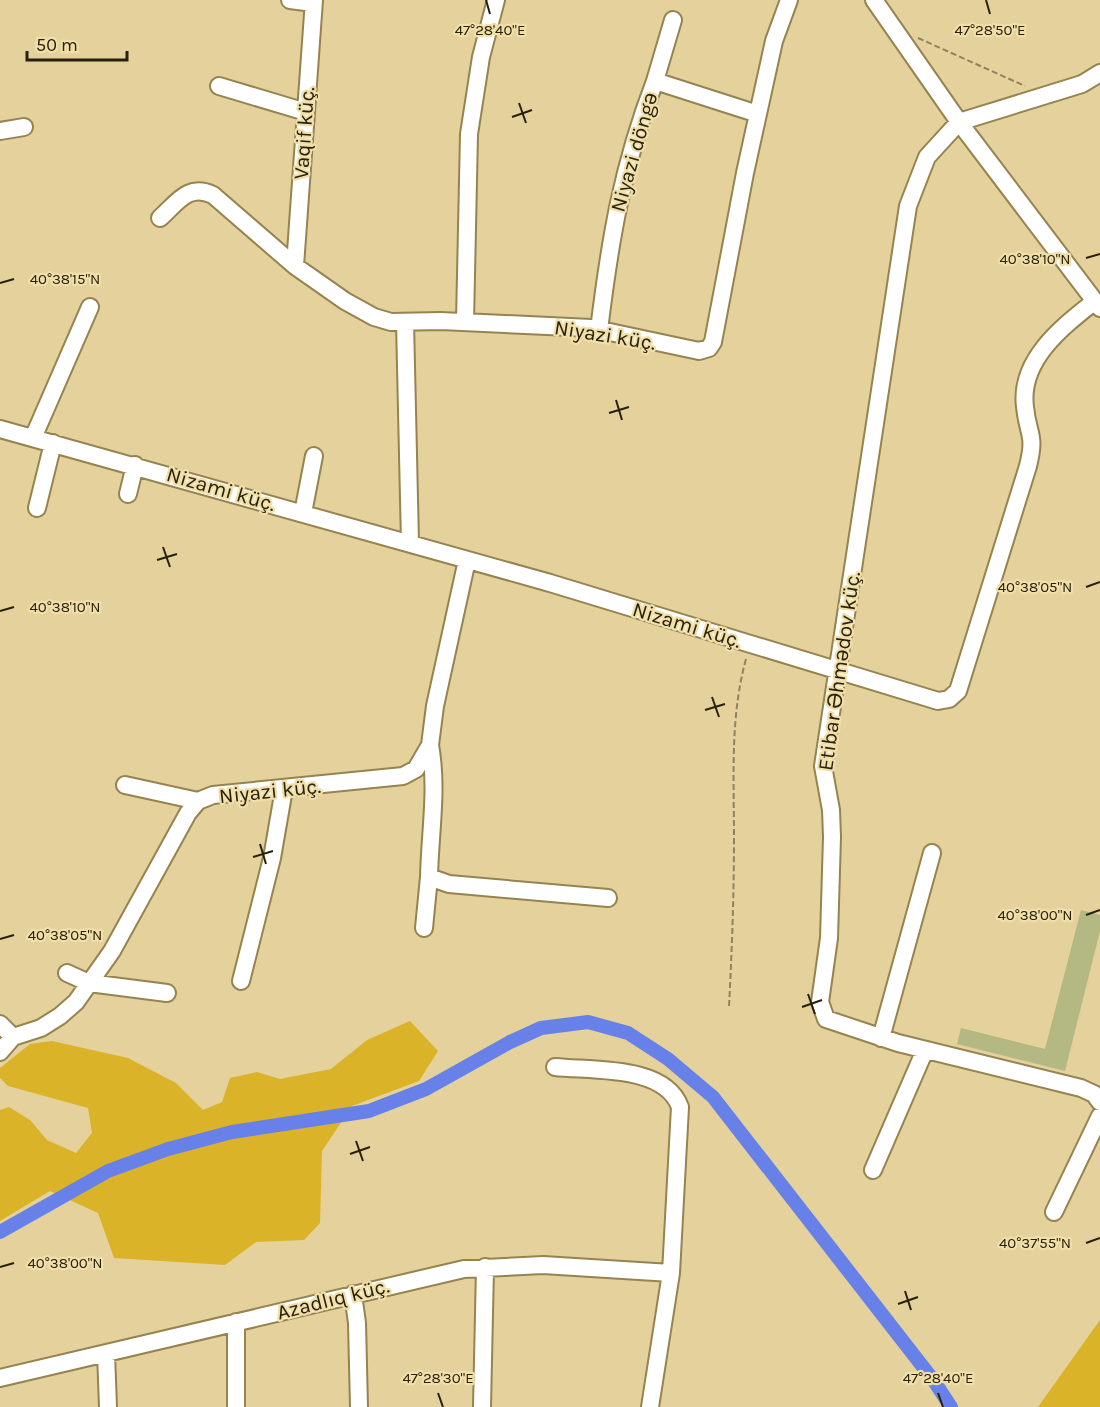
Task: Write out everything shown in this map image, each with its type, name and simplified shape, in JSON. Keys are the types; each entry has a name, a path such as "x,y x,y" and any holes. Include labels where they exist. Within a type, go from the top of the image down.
{"street":[{"path":"290,0 313,2"},
{"path":"465,322 469,134 481,57 496,0"},
{"name":"Niyazi küç.","path":"160,218 188,193 202,190 213,195 295,266 345,301 374,317 405,322 465,322 599,330 699,351 709,348 713,342 774,41 789,0"},
{"path":"874,0 959,122 1097,305"},
{"name":"Vaqif küç.","path":"295,266 313,2"},
{"path":"654,81 673,20"},
{"path":"959,122 1039,99 1082,84 1100,73"},
{"name":"Niyazi döngə","path":"599,330 611,237 623,179 654,81 758,114"},
{"path":"219,86 306,112"},
{"name":"Etibar Əhmədov küç.","path":"959,122 927,156 909,206 822,766 831,810 832,837 829,938 820,1002 826,1019 925,1050 1081,1088 1094,1094 1100,1102"},
{"path":"0,131 24,127"},
{"name":"Nizami küç.","path":"0,429 410,543 938,701 949,699 958,691 1033,446 1032,432 1025,409 1024,391 1029,375 1041,350 1065,325 1097,305"},
{"path":"33,438 90,307"},
{"path":"405,322 410,543"},
{"path":"37,508 53,443"},
{"path":"303,513 314,456"},
{"path":"128,494 135,465"},
{"name":"Niyazi küç.","path":"13,1037 41,1028 76,1002 112,951 188,813 198,801 213,795 403,776 416,769 430,745 433,714 467,560"},
{"path":"424,928 429,877 430,828 436,789 430,745"},
{"path":"125,785 198,801"},
{"path":"241,981 272,858 284,789"},
{"path":"882,1038 932,853"},
{"path":"429,877 449,884 609,898"},
{"path":"67,973 89,983 167,993"},
{"path":"0,1024 13,1037 0,1052"},
{"path":"873,1170 925,1050"},
{"path":"555,1067 648,1077 665,1084 676,1096 680,1107 671,1273 650,1407"},
{"path":"1054,1212 1100,1116"},
{"name":"Azadlıq küç.","path":"0,1378 429,1275 485,1267 543,1265 671,1273"},
{"path":"482,1407 485,1267"},
{"path":"353,1294 357,1323 359,1407"},
{"path":"236,1322 236,1407"},
{"path":"106,1353 108,1407"}],"path":[{"path":"900,39 922,38 1020,82 1039,99"},
{"path":"729,1006 734,917 734,730 739,684 749,644"}],"shaded area":[{"path":"410,1021 438,1051 419,1081 352,1106 322,1151 320,1223 304,1240 256,1242 225,1265 114,1258 98,1213 50,1191 0,1221 0,1110 9,1107 30,1120 47,1140 76,1153 92,1133 88,1108 8,1086 0,1078 0,1068 30,1044 52,1041 128,1058 176,1083 203,1110 222,1102 230,1078 257,1072 280,1079 331,1069 367,1040"},
{"path":"1100,1320 1100,1407 1038,1407"}],"building":[{"path":"1081,910 1100,915 1100,931 1065,1071 957,1044 961,1028 1045,1049"}],"waterway":[{"path":"0,1232 108,1171 168,1149 232,1132 369,1111 426,1089 510,1042 541,1028 588,1022 628,1033 668,1059 713,1097 934,1381 951,1407"}]}
